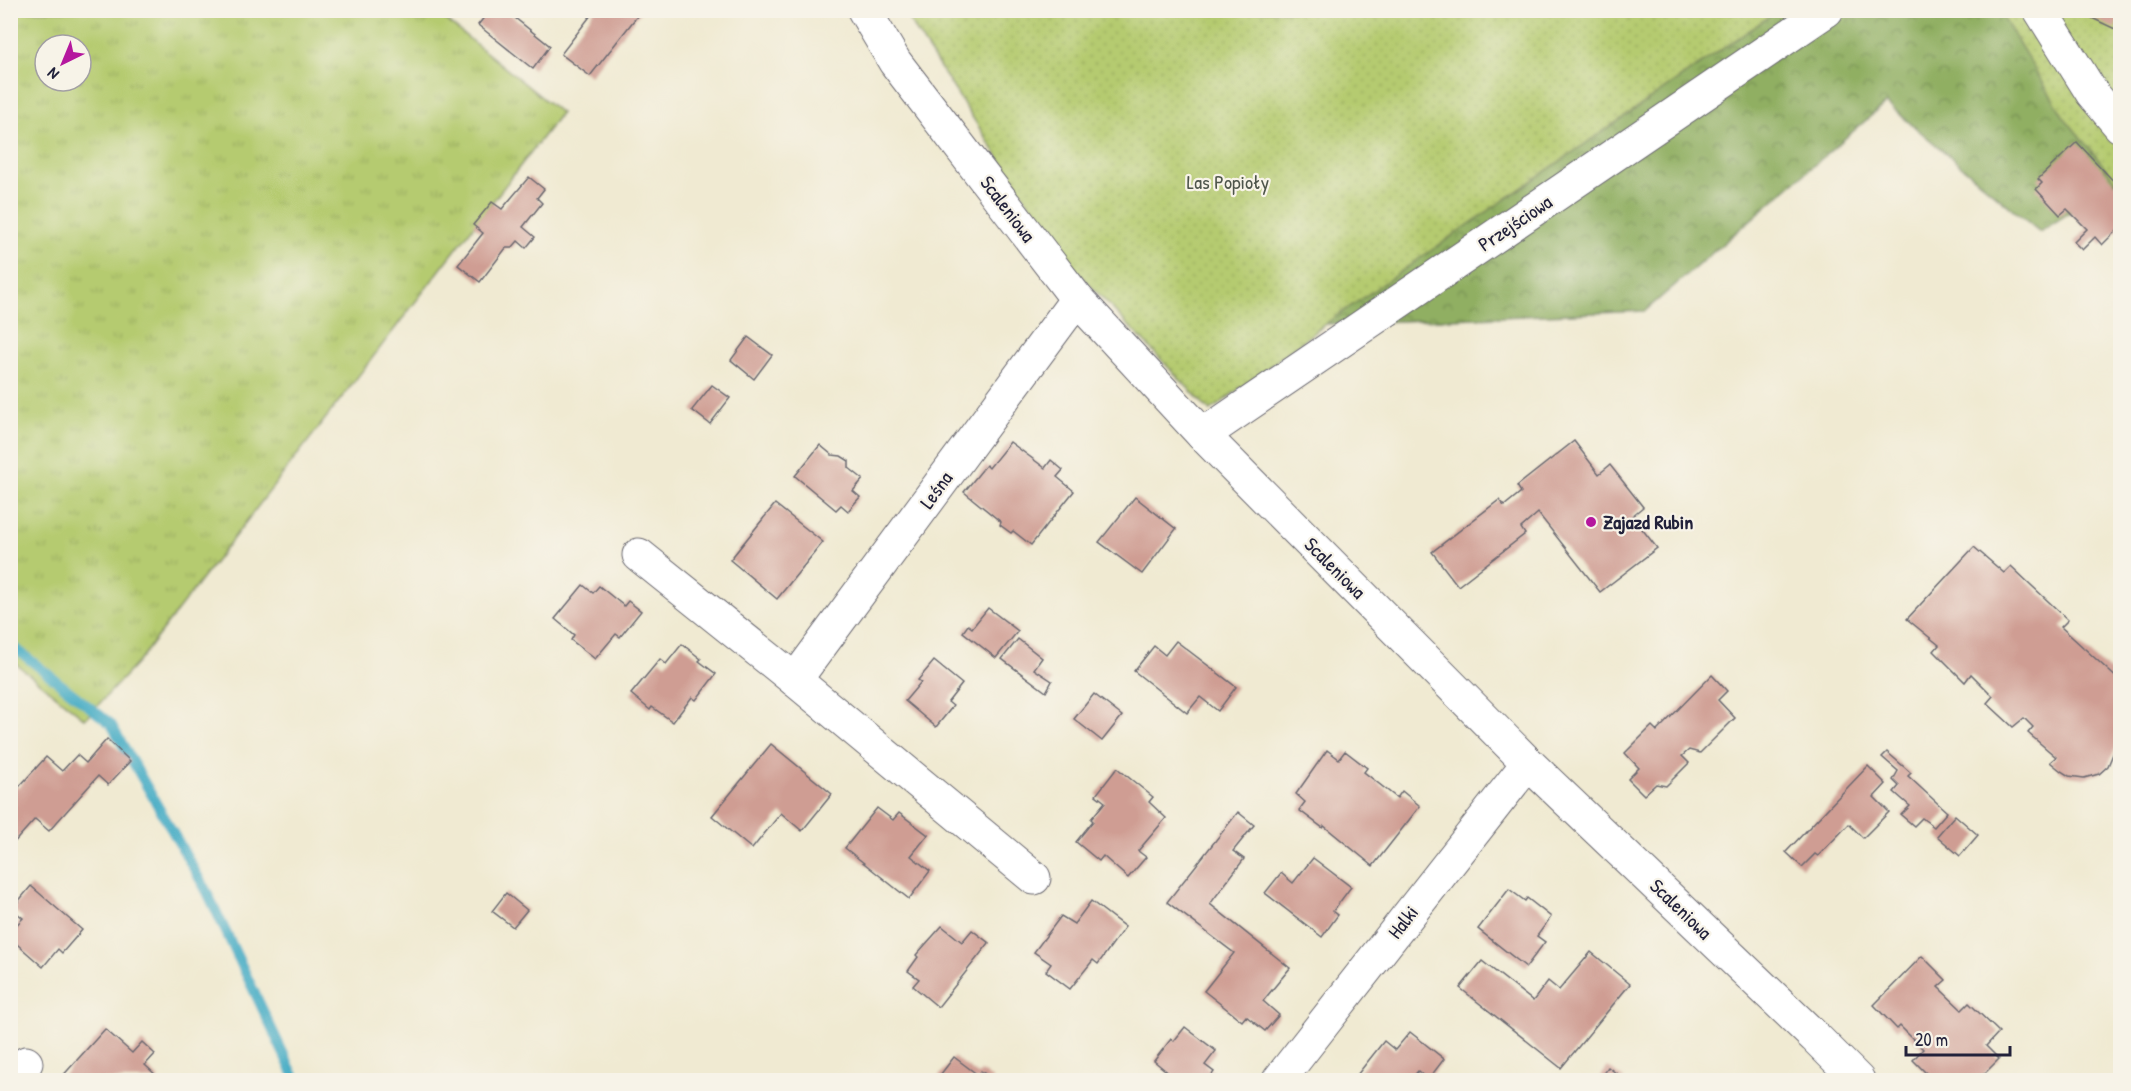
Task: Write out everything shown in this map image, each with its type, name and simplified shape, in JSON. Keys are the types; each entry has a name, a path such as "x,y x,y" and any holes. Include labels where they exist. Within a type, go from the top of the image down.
{"street":[{"name":"Scaleniowa","path":"864,10 895,62 1077,299 1203,435 1528,763 1858,1080"},
{"name":"Przejściowa","path":"1203,435 1827,10"},
{"path":"2040,10 2092,93 2120,125"},
{"name":"Leśna","path":"795,680 1077,299"},
{"path":"639,555 795,680 1034,878"},
{"name":"Halki","path":"1279,1080 1528,763"}],"green space":[{"path":"10,11 435,11 561,113 138,662 85,719 11,660"},
{"name":"Las Popioły","path":"903,11 2120,11 2120,179 2040,232 1886,103 1645,311 1326,324 1210,411"},
{"name":"Las Popioły","path":"903,11 1777,11 1325,324 1210,411 1065,259"},
{"path":"1999,11 2120,11 2120,186 2064,117"}],"building":[{"path":"457,10 474,10 467,19"},
{"path":"490,10 505,10 550,46 533,69 478,25"},
{"path":"595,10 642,10 590,76 561,54"},
{"path":"2075,10 2120,10 2120,16 2115,29"},
{"path":"2077,142 2120,188 2120,227 2102,245 2095,237 2082,250 2074,242 2087,229 2067,209 2060,215 2036,189 2042,183 2038,179"},
{"path":"529,177 544,189 537,198 542,203 523,227 535,237 526,248 518,241 512,248 506,248 480,282 458,265 483,233 473,225 492,202 502,209"},
{"path":"748,337 772,355 754,379 731,360"},
{"path":"712,385 730,398 710,424 692,410"},
{"name":"Zajazd Rubin","path":"1574,441 1599,474 1610,465 1643,507 1632,516 1657,548 1600,592 1538,513 1521,528 1525,534 1458,586 1432,552 1499,500 1504,506 1521,492 1517,486"},
{"path":"1010,442 1045,468 1051,460 1063,470 1057,477 1074,491 1031,545 1013,531 1011,533 1000,525 1001,522 964,492 986,465 989,468"},
{"path":"820,445 832,455 841,456 849,461 849,468 863,479 853,491 860,497 848,511 841,505 836,510 795,476"},
{"path":"1135,497 1176,529 1142,574 1099,542"},
{"path":"775,504 823,542 777,599 730,560"},
{"path":"1974,547 2004,573 2011,566 2068,620 2061,627 2120,681 2120,737 2108,766 2099,774 2084,778 2069,776 2061,771 2050,762 2056,757 2028,733 2033,727 2024,718 2013,727 1987,703 1993,696 1971,674 1965,682 1934,651 1939,645 1907,619"},
{"path":"583,585 593,593 599,586 624,606 628,601 641,611 620,637 616,634 595,659 571,640 574,635 555,619"},
{"path":"988,608 1018,631 996,658 963,632 968,625 972,628"},
{"path":"1018,639 1042,658 1034,669 1052,681 1046,692 1002,659"},
{"path":"1176,641 1236,687 1218,711 1200,697 1187,713 1134,671 1154,646 1165,655"},
{"path":"682,644 716,674 696,700 692,697 673,722 652,707 650,710 631,694 660,659 666,664"},
{"path":"934,661 962,684 948,702 953,706 936,727 905,701 921,682 918,680"},
{"path":"1712,675 1727,691 1718,700 1735,718 1700,753 1689,750 1682,756 1689,763 1666,786 1656,784 1644,795 1628,779 1639,768 1625,753 1652,726 1657,731"},
{"path":"1094,694 1122,716 1102,741 1074,719"},
{"path":"107,739 130,761 108,785 98,776 49,831 35,819 10,847 10,782 18,788 46,757 62,771 77,755 86,763"},
{"path":"771,744 832,794 802,831 781,813 752,849 712,816"},
{"path":"1327,750 1339,759 1345,751 1367,768 1364,772 1397,798 1402,791 1420,806 1373,866 1324,826 1323,828 1299,810 1305,802 1296,794"},
{"path":"1887,752 1911,773 1908,776 1947,812 1934,827 1922,818 1914,826 1901,815 1910,806 1894,792 1899,786 1893,780 1898,771 1882,757"},
{"path":"1868,766 1886,784 1874,797 1889,812 1863,838 1849,824 1818,856 1815,854 1802,867 1786,852"},
{"path":"1117,768 1153,797 1149,802 1166,818 1138,851 1146,857 1128,878 1103,856 1099,861 1076,842 1105,802 1096,795"},
{"path":"877,808 893,820 899,813 928,835 911,856 930,871 909,899 845,848"},
{"path":"1238,812 1254,825 1233,851 1244,859 1210,904 1290,968 1263,1001 1279,1015 1265,1031 1246,1016 1242,1021 1204,991 1234,953 1167,902"},
{"path":"1955,815 1978,835 1960,856 1937,836"},
{"path":"1313,858 1351,887 1333,911 1338,915 1322,937 1265,893 1281,873 1293,883"},
{"path":"31,886 82,930 62,953 58,949 43,967 10,938 10,932 23,918 12,909"},
{"path":"1509,889 1525,901 1527,898 1551,917 1537,936 1545,942 1526,967 1478,929"},
{"path":"506,893 527,910 513,927 492,911"},
{"path":"1091,901 1125,927 1098,964 1093,960 1070,989 1046,971 1051,964 1034,952 1061,916 1074,924"},
{"path":"942,926 962,942 972,930 989,943 938,1007 913,986 919,979 908,971 918,957 916,955"},
{"path":"1591,952 1630,984 1561,1068 1460,988 1482,961 1533,1001 1548,981 1559,990"},
{"path":"1922,956 1946,980 1938,987 1962,1010 1969,1003 1999,1032 1986,1046 1999,1059 1978,1080 1933,1080 1913,1060 1923,1049 1900,1026 1897,1029 1874,1005"},
{"path":"1185,1027 1216,1051 1205,1065 1214,1072 1208,1080 1175,1080 1154,1061 1171,1039 1174,1041"},
{"path":"105,1029 132,1053 142,1042 155,1054 145,1065 159,1078 156,1080 59,1080"},
{"path":"1410,1032 1444,1059 1428,1080 1418,1071 1410,1080 1353,1080 1384,1041 1395,1050"},
{"path":"954,1057 978,1075 981,1071 994,1080 937,1079"},
{"path":"1608,1067 1625,1080 1598,1080"}],"waterway":[{"path":"10,644 111,724 207,892 296,1080"}],"place":[{"name":"Zajazd Rubin","path":"1591,522"}]}
